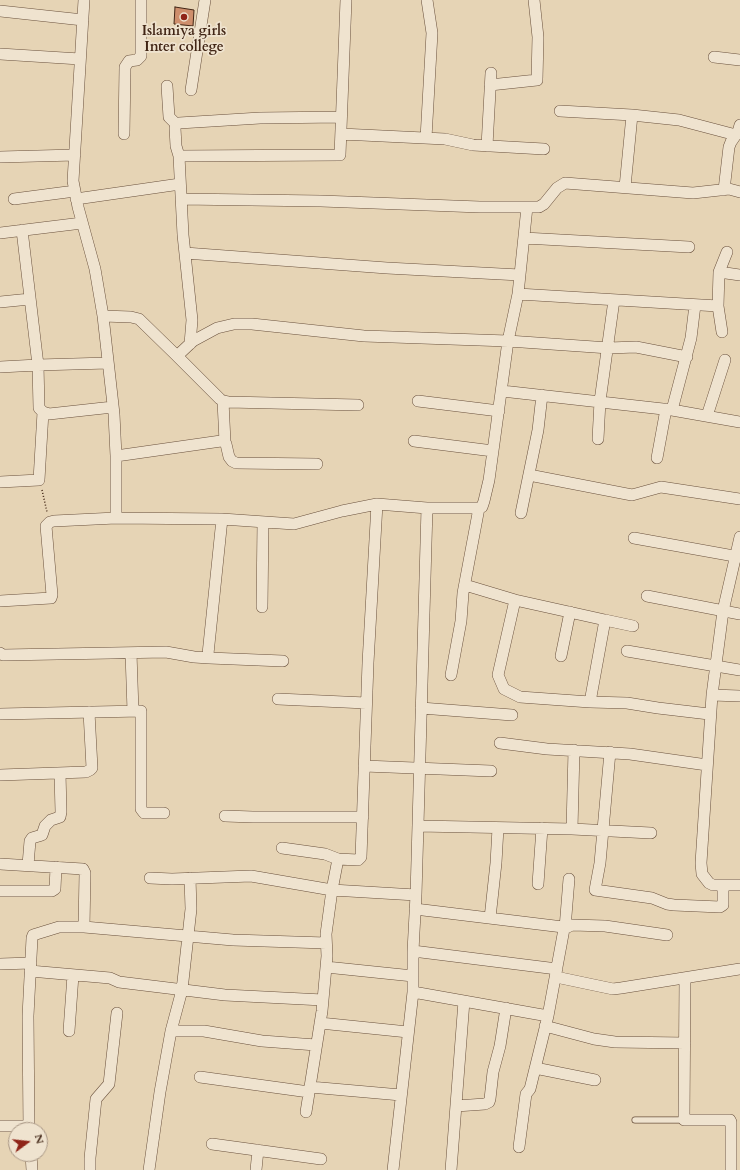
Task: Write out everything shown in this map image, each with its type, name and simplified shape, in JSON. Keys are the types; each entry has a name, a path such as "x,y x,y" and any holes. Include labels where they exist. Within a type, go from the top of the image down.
{"street":[{"path":"84,0 73,181 75,195 95,269 103,316 113,407 116,456 116,518"},
{"path":"124,134 125,67 129,61 137,60 141,56 141,0"},
{"path":"191,90 205,0"},
{"path":"179,156 340,155 346,0"},
{"path":"426,138 432,33 427,0"},
{"path":"490,85 537,80 538,37 534,0"},
{"path":"0,11 83,20"},
{"path":"0,54 80,59"},
{"path":"714,57 740,60"},
{"path":"487,146 491,73"},
{"path":"167,86 169,117 176,124"},
{"path":"560,111 632,115 679,120 738,130 729,147 724,190"},
{"path":"625,187 632,115"},
{"path":"176,124 260,118 341,117"},
{"path":"176,124 176,146 179,156 185,254 192,320 190,344"},
{"path":"340,134 445,139 473,145 544,149"},
{"path":"0,156 74,155"},
{"path":"181,199 321,201 480,207 539,207 544,204 557,188 564,183 693,193 729,189 740,192"},
{"path":"14,199 75,195 180,184"},
{"path":"451,675 479,508 482,507 484,501 493,451 508,341 518,294 527,207"},
{"path":"0,232 82,223"},
{"path":"22,230 38,365 39,408 43,412 49,414 113,407"},
{"path":"524,238 689,247"},
{"path":"722,332 718,306 718,272 727,252"},
{"path":"185,254 520,275"},
{"path":"718,272 740,275"},
{"path":"518,294 718,306"},
{"path":"0,302 30,299"},
{"path":"598,439 600,401 614,300"},
{"path":"657,458 669,409 687,357 695,305"},
{"path":"103,316 131,317 139,319 223,401 358,405"},
{"path":"177,356 193,340 217,328 234,324 252,324 364,336 508,341 608,348 636,347 687,357"},
{"path":"707,416 725,360"},
{"path":"0,368 38,365 108,363"},
{"path":"502,391 669,409 740,422"},
{"path":"521,513 538,430 542,395"},
{"path":"418,400 499,411"},
{"path":"223,401 225,442 229,457 232,461 236,463 317,464"},
{"path":"0,482 39,480 43,412"},
{"path":"116,456 222,441 225,442"},
{"path":"414,441 493,451"},
{"path":"529,475 632,495 661,487 740,499"},
{"path":"0,601 51,598 46,526 50,522 116,518 222,518 294,524 342,511 377,504 427,508 479,508"},
{"path":"282,848 325,854 338,859 358,860 361,857 366,702 377,504"},
{"path":"392,1170 413,992 427,508"},
{"path":"209,658 208,654 222,518"},
{"path":"262,608 263,522"},
{"path":"740,537 738,557 723,611 712,694 700,863 701,872 709,883 713,885 740,885"},
{"path":"634,538 738,557"},
{"path":"465,585 514,600 633,626"},
{"path":"647,596 740,614"},
{"path":"514,600 498,675 504,689 520,697 627,703 710,714"},
{"path":"561,656 570,612"},
{"path":"590,702 605,620"},
{"path":"627,651 740,670"},
{"path":"0,653 2,655 166,652 194,657 283,661"},
{"path":"131,653 133,711"},
{"path":"712,694 740,696"},
{"path":"278,699 366,702"},
{"path":"421,708 512,715"},
{"path":"0,714 140,711 142,713 141,809 144,813 164,813"},
{"path":"0,775 86,772 92,768 89,712"},
{"path":"500,743 548,749 630,754 707,765"},
{"path":"572,829 574,750"},
{"path":"610,752 600,864 595,890 652,898 674,905 720,907 723,905 723,885"},
{"path":"364,766 490,771"},
{"path":"28,865 30,841 42,835 45,826 51,820 60,817 62,812 60,773"},
{"path":"225,816 363,817"},
{"path":"418,826 542,828 651,833"},
{"path":"490,918 498,828"},
{"path":"538,884 542,828"},
{"path":"306,1112 323,1000 326,967 326,934 338,859"},
{"path":"0,864 82,869 85,872 84,927"},
{"path":"0,891 52,891 55,889 56,867"},
{"path":"150,878 251,876 332,890 416,895"},
{"path":"149,1170 160,1092 171,1031 182,990 191,909 190,878"},
{"path":"519,1146 526,1094 530,1089 547,1021 563,928 565,928 569,879"},
{"path":"415,909 563,928 572,925 605,926 667,935"},
{"path":"29,1122 28,1016 33,935 59,927 84,927 233,940 326,943"},
{"path":"413,952 556,973 613,988 740,969"},
{"path":"0,964 30,967 73,975 110,978 119,982 225,995 323,1000"},
{"path":"326,967 413,976"},
{"path":"69,1031 73,975"},
{"path":"685,978 684,1120 730,1120 731,1170"},
{"path":"413,992 506,1008 547,1021 594,1039 615,1042 685,1043"},
{"path":"451,1170 464,1001"},
{"path":"456,1106 484,1104 489,1102 493,1072 500,1046 506,1008"},
{"path":"90,1170 96,1099 109,1084 117,1013"},
{"path":"320,1022 408,1032"},
{"path":"171,1031 204,1031 262,1041 316,1045"},
{"path":"535,1068 595,1080"},
{"path":"200,1077 309,1090 401,1095"},
{"path":"212,1144 321,1159"},
{"path":"256,1170 258,1150"}],"lane":[{"path":"635,1120 684,1120"}],"path":[{"path":"39,480 50,522"}],"building":[{"name":"Islamiya girls Inter college","path":"175,7 194,10 193,26 174,24"}],"place":[{"name":"Islamiya girls Inter college","path":"184,17"}]}
